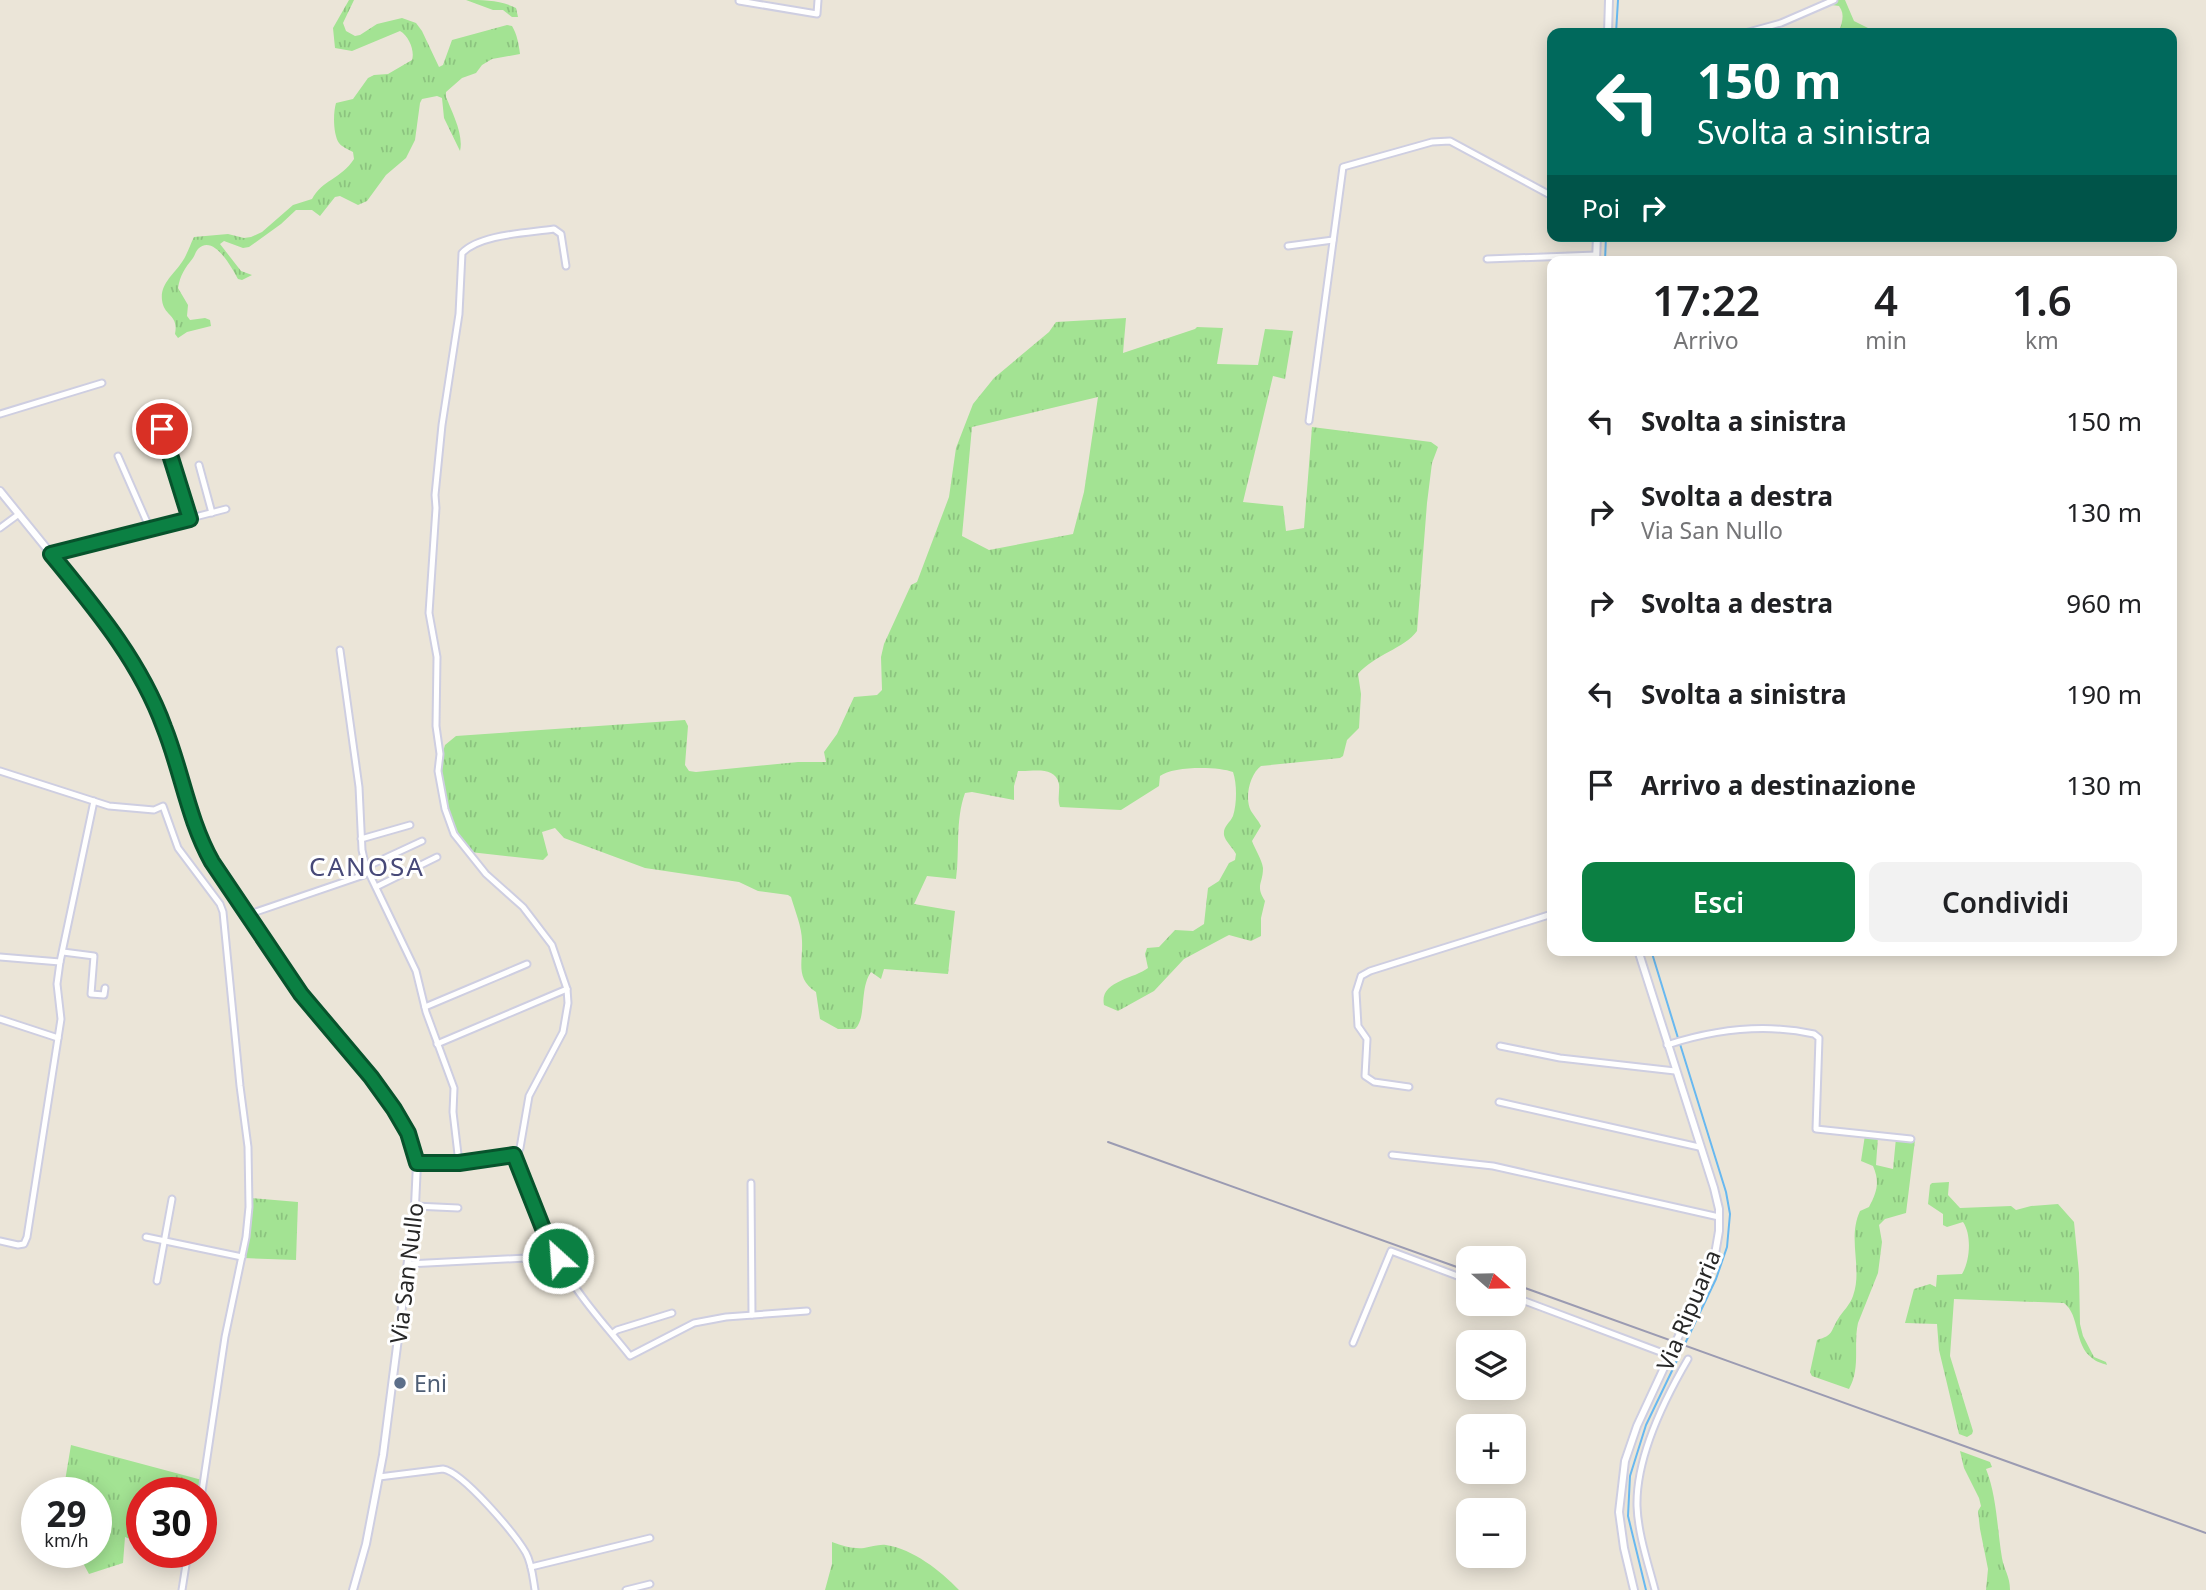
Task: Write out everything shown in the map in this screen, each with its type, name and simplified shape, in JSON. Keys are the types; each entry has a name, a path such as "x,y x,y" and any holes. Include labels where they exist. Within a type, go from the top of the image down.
{"street":[{"path":"739,1 817,15 818,0"},
{"path":"1608,28 1609,0"},
{"path":"1763,28 1834,0"},
{"path":"1309,421 1343,167 1442,141 1458,144 1547,193"},
{"path":"417,1163 459,1163 514,1155 520,1148 528,1096 563,1032 568,1003 567,989 552,945 523,906 486,874 450,826 438,781 438,657 429,613 436,481 459,314 462,253 471,245 486,240 554,229 561,234 566,266"},
{"path":"1288,246 1333,240"},
{"path":"1487,259 1547,258"},
{"path":"0,414 102,383"},
{"path":"162,429 190,519"},
{"path":"118,456 150,529"},
{"path":"199,465 212,513"},
{"name":"Via San Nullo","path":"0,491 104,619 136,666 164,726 201,843 301,994 371,1077 408,1133 417,1163 415,1206 379,1477 366,1544 353,1590"},
{"path":"51,554 226,509"},
{"path":"0,528 19,514"},
{"path":"0,517 6,523"},
{"path":"340,650 359,787 361,839 366,867 416,971 437,1044 454,1088 453,1112 459,1163"},
{"path":"0,771 118,807 154,810 163,806 178,848 220,904 223,912 250,1167 249,1207 242,1257 225,1337 204,1477"},
{"path":"0,1241 18,1245 24,1244 27,1237 61,1019 57,984 60,962 94,801"},
{"path":"361,839 410,825"},
{"path":"366,867 422,841"},
{"path":"376,887 437,857"},
{"path":"247,915 365,875 366,867"},
{"path":"1409,1087 1374,1082 1365,1076 1367,1038 1359,1026 1356,992 1361,976 1547,916"},
{"path":"63,952 93,956 91,994 104,995 106,988"},
{"name":"Via Ripuaria","path":"1634,1590 1619,1512 1622,1477 1633,1434 1714,1260 1719,1231 1714,1188 1640,956"},
{"path":"0,957 60,962"},
{"path":"425,1007 527,964"},
{"path":"437,1044 567,989"},
{"path":"0,1019 58,1038"},
{"path":"1669,1045 1708,1033 1754,1027 1814,1034 1819,1038 1816,1129 1911,1139"},
{"path":"1500,1046 1560,1058 1675,1071"},
{"path":"1499,1102 1699,1147"},
{"path":"514,1155 546,1236 558,1258 589,1306 630,1356 694,1322 807,1311"},
{"path":"1392,1155 1493,1166 1719,1217"},
{"path":"751,1183 752,1315"},
{"path":"157,1281 172,1199"},
{"path":"415,1206 458,1208"},
{"path":"146,1237 242,1257"},
{"path":"1353,1343 1391,1251 1456,1275"},
{"path":"408,1264 526,1258"},
{"path":"1526,1302 1671,1356"},
{"path":"613,1333 672,1313"},
{"path":"1655,1590 1639,1519 1639,1478 1651,1436 1688,1359"},
{"path":"379,1477 443,1469 451,1471 474,1491 518,1541 527,1555 535,1590"},
{"path":"531,1567 650,1538"},
{"path":"182,1590 185,1568"},
{"path":"626,1590 650,1584"}],"green space":[{"path":"349,0 354,0 343,23 346,31 355,36 360,35 377,24 402,18 416,23 439,67 443,65 452,40 507,25 514,29 520,54 492,59 446,92 459,131 460,151 444,118 442,98 437,96 422,99 415,140 406,158 386,175 367,201 358,205 340,196 335,197 320,216 312,210 296,210 249,247 243,248 224,241 220,244 241,271 252,275 242,280 238,279 216,249 204,245 198,249 183,272 178,288 188,305 187,316 190,320 205,318 210,320 211,326 187,332 178,338 175,334 175,323 163,306 162,294 165,284 184,259 194,237 228,234 251,237 262,232 293,205 312,199 354,159 353,152 342,146 337,139 334,123 336,103 353,99 368,78 388,74 412,60 410,44 400,31 352,51 335,48 333,28"},
{"path":"466,0 504,3 516,8 518,17 512,17 503,10 493,10"},
{"path":"1838,0 1845,0 1854,21 1868,28 1840,28 1842,13 1839,6 1832,5"},
{"path":"1126,318 1123,353 1197,327 1223,328 1217,364 1258,365 1265,329 1293,331 1285,379 1273,376 1243,502 1283,506 1286,531 1304,528 1312,427 1431,442 1438,447 1432,463 1427,503 1417,631 1358,674 1361,694 1359,728 1347,740 1343,756 1261,766 1251,780 1249,806 1261,826 1252,841 1263,868 1260,888 1265,901 1261,936 1251,941 1229,935 1184,959 1154,991 1118,1011 1104,1005 1104,997 1112,986 1148,968 1145,954 1147,948 1159,947 1175,930 1193,931 1204,924 1208,888 1219,881 1229,863 1235,860 1236,854 1224,835 1234,811 1234,777 1233,772 1217,769 1195,768 1166,773 1160,776 1159,786 1121,810 1060,807 1057,778 1042,771 1018,771 1014,800 965,793 959,825 956,879 927,876 914,904 955,911 948,974 884,969 881,979 871,972 865,987 861,1018 855,1029 838,1029 820,1019 816,992 809,987 801,970 801,930 791,897 788,895 758,891 739,882 645,868 564,838 555,828 542,832 548,855 543,860 470,852 450,815 442,787 445,745 456,736 685,720 688,726 685,765 689,771 826,762 824,752 837,734 854,697 877,695 882,690 881,657 884,644 911,585 917,582 949,497 956,448 973,404 994,378 1049,332 1056,322","holes":["1098,397 1084,492 1073,534 989,550 962,536 972,427"]},
{"path":"1865,1135 1878,1136 1876,1165 1893,1169 1896,1138 1915,1140 1906,1213 1885,1219 1879,1225 1882,1242 1878,1273 1858,1323 1855,1373 1849,1389 1812,1376 1810,1372 1817,1340 1831,1332 1852,1299 1856,1285 1856,1222 1860,1211 1869,1207 1877,1187 1873,1166 1861,1161"},
{"path":"1949,1182 1948,1195 1960,1208 2011,1206 2016,1210 2058,1204 2074,1222 2080,1324 2094,1357 2107,1365 2095,1360 2086,1352 2073,1315 2064,1303 1954,1299 1950,1356 1973,1431 1967,1437 1959,1434 1939,1350 1937,1324 1905,1323 1914,1289 1930,1284 1936,1287 1937,1275 1962,1274 1967,1262 1969,1241 1963,1222 1947,1227 1943,1225 1943,1214 1928,1204 1930,1185"},
{"path":"251,1198 298,1202 296,1260 244,1258"},
{"path":"71,1445 191,1477 126,1477 126,1537 123,1563 112,1567 112,1477 66,1477"},
{"path":"1960,1451 1990,1462 1992,1467 1986,1469 2010,1590 1986,1590 1988,1569 1978,1511 1981,1506 1964,1468"},
{"path":"832,1542 856,1548 878,1545 896,1547 935,1568 959,1590 825,1590 832,1564"},
{"path":"86,1568 108,1568 89,1574"}],"waterway":[{"path":"1616,28 1618,0"},
{"path":"1605,256 1606,242"},
{"path":"1653,956 1678,1038"},
{"path":"1646,1590 1628,1516 1630,1476 1646,1425 1716,1279 1727,1247 1730,1214 1726,1192 1680,1044"}],"railway":[{"path":"1108,1142 1456,1267"},
{"path":"1526,1288 2206,1533"}],"place":[{"name":"Eni","path":"400,1383"}],"district":[{"name":"CANOSA","path":"367,866"}],"route":[{"path":"162,429 190,519 51,554 104,619 136,666 164,726 190,813 201,843 212,862 301,994 371,1077 394,1109 408,1133 417,1163 459,1163 514,1155 546,1236 558,1258"}]}
